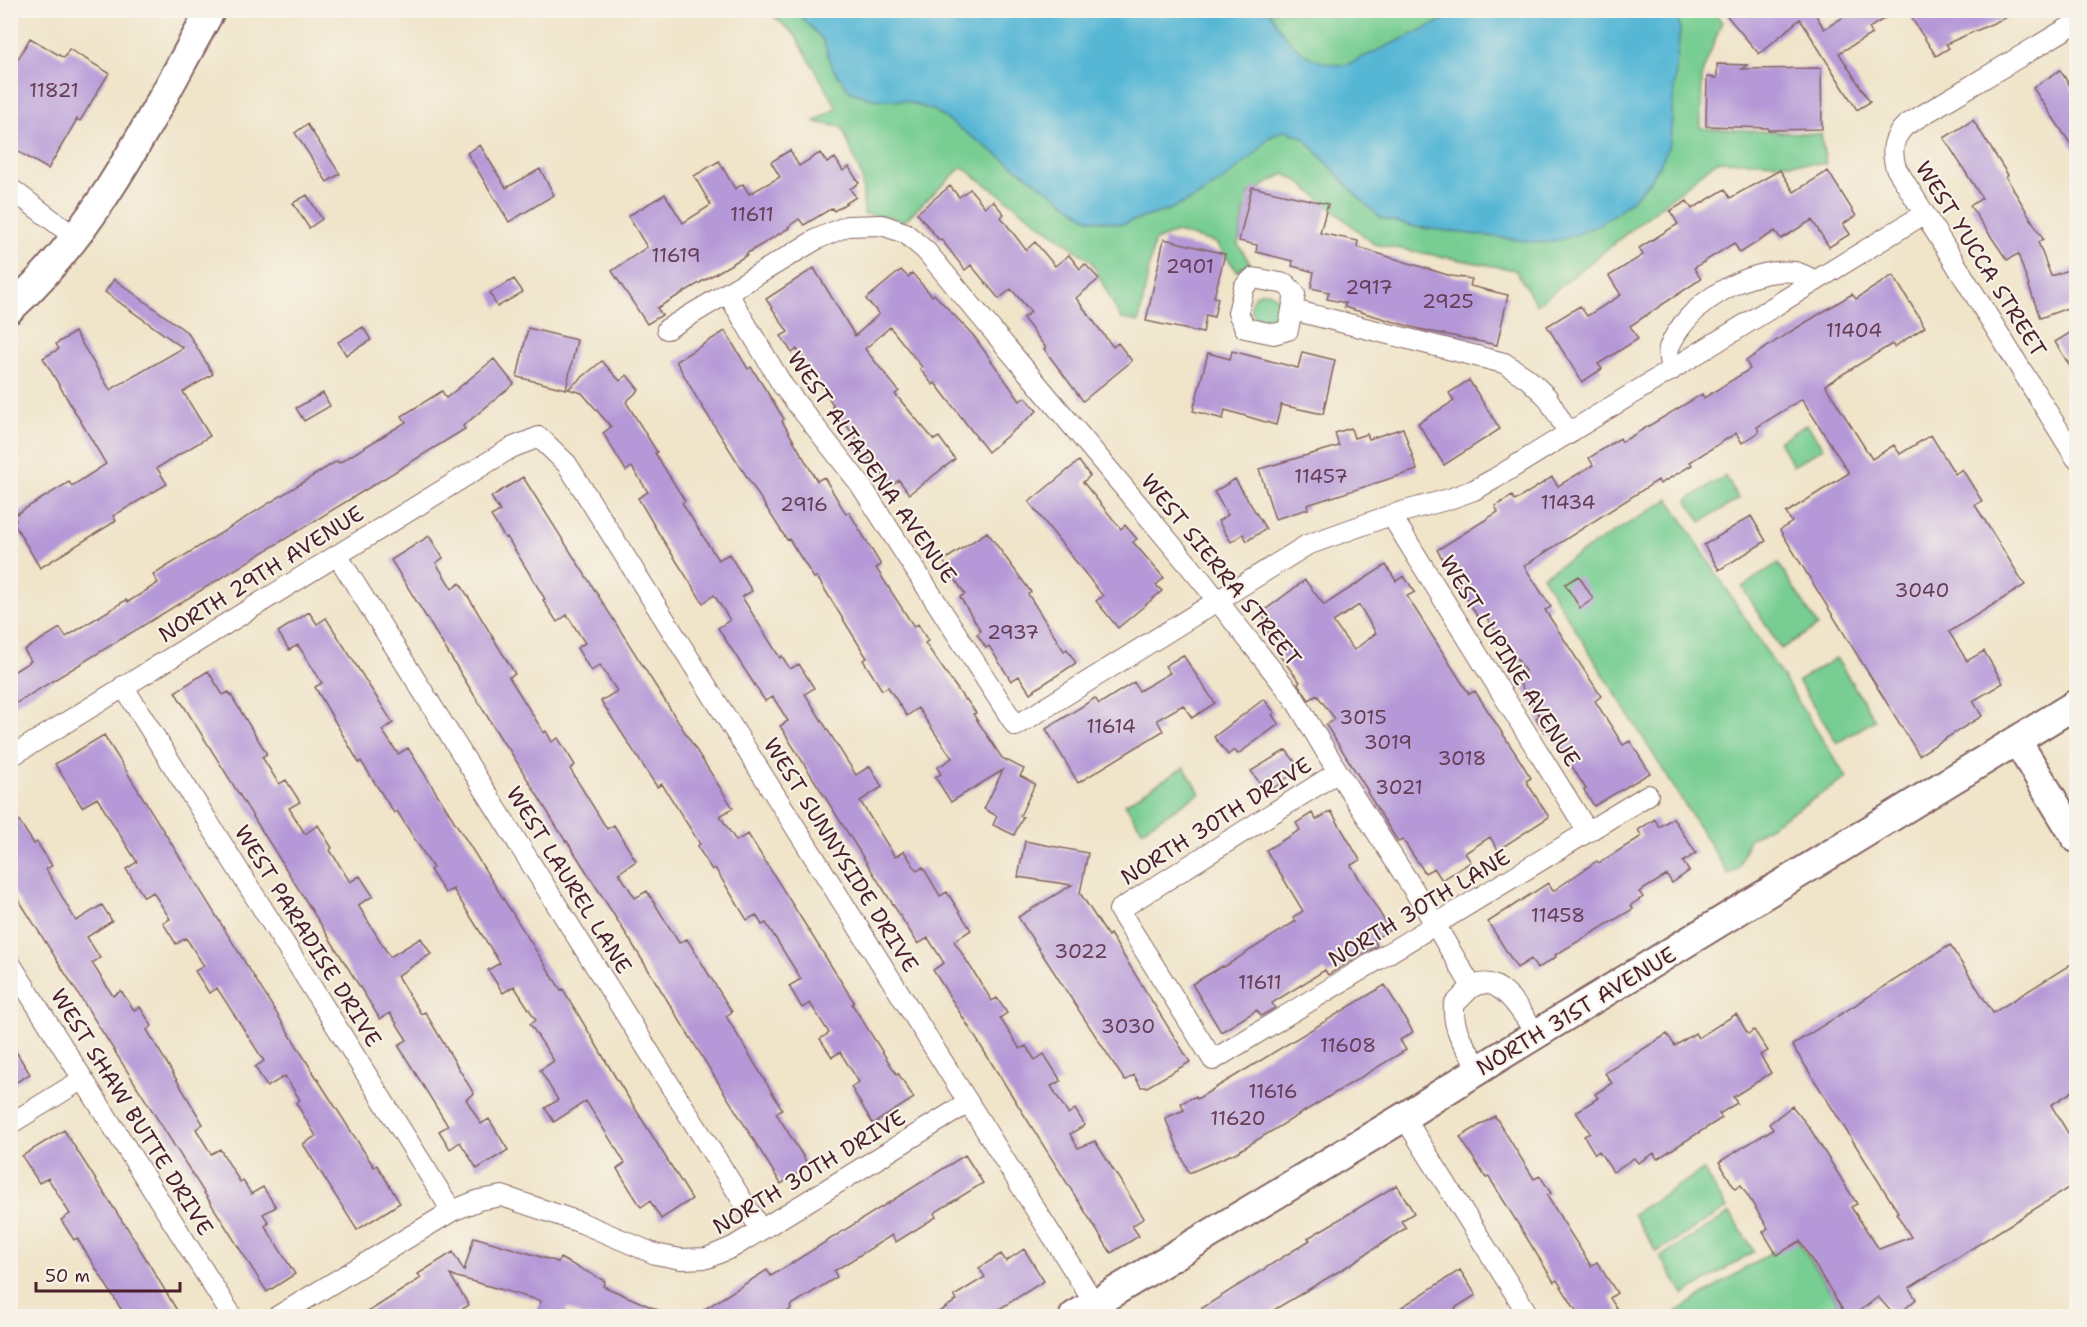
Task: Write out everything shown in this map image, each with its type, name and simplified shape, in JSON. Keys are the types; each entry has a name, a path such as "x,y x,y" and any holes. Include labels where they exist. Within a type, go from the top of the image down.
{"street":[{"path":"10,309 76,238 119,177 211,10"},
{"name":"WEST YUCCA STREET","path":"2076,23 1906,125 1898,132 1893,144 1892,155 1896,168 2076,458"},
{"path":"10,188 76,238"},
{"path":"1218,602 1307,545 1391,515 1474,490 1569,434 1924,214"},
{"name":"WEST SIERRA STREET","path":"729,294 817,239 847,226 882,225 905,233 926,251 1218,602 1294,698 1472,987"},
{"path":"1671,371 1668,350 1684,323 1711,299 1733,284 1765,273 1796,272 1816,281"},
{"path":"667,329 729,294"},
{"name":"WEST ALTADENA AVENUE","path":"729,294 783,386 866,493 1016,726 1218,602"},
{"path":"1293,310 1504,363 1527,378 1547,397 1569,434"},
{"name":"NORTH 29TH AVENUE","path":"10,757 511,448 539,437"},
{"name":"WEST SUNNYSIDE DRIVE","path":"539,437 567,464 968,1103 1084,1310"},
{"name":"WEST LUPINE AVENUE","path":"1391,515 1588,832"},
{"name":"WEST LAUREL LANE","path":"337,555 761,1230"},
{"name":"WEST PARADISE DRIVE","path":"123,686 452,1211"},
{"name":"NORTH 31ST AVENUE","path":"1084,1310 1404,1117 2076,704"},
{"path":"2017,741 2076,838"},
{"name":"NORTH 30TH DRIVE","path":"1213,1060 1119,910 1338,772"},
{"name":"NORTH 30TH LANE","path":"1213,1060 1648,795"},
{"name":"WEST SHAW BUTTE DRIVE","path":"10,963 232,1317"},
{"path":"1480,1069 1459,1037 1453,1018 1454,1005 1472,987 1488,983 1502,990 1520,1010 1536,1034"},
{"path":"10,1124 83,1079"},
{"name":"NORTH 30TH DRIVE","path":"278,1317 452,1211 479,1200 502,1196 582,1223 655,1254 681,1259 707,1258 733,1247 968,1103"},
{"path":"1404,1117 1529,1317"}],"green space":[{"path":"768,11 1712,11 1722,22 1702,74 1701,128 1821,134 1826,164 1717,161 1537,305 1515,270 1374,244 1298,181 1284,174 1248,195 1238,244 1250,263 1237,271 1216,243 1176,232 1154,242 1139,322 1121,319 1091,261 962,167 903,222 891,217 864,214 862,178 842,127 814,122 837,108 795,35"},
{"path":"1265,292 1275,296 1279,306 1275,316 1265,320 1255,316 1251,306 1255,296"},
{"path":"1807,424 1823,448 1793,466 1779,441"},
{"path":"1725,476 1739,499 1701,522 1687,500"},
{"path":"1669,499 1847,778 1749,839 1738,869 1728,874 1542,576"},
{"path":"1778,563 1818,626 1781,649 1742,587"},
{"path":"1836,658 1875,720 1837,743 1798,681"},
{"path":"1184,767 1200,793 1142,830 1125,804"},
{"path":"1703,1170 1727,1208 1657,1252 1633,1214"},
{"path":"1730,1213 1754,1251 1684,1295 1660,1257"},
{"path":"1795,1237 1847,1316 1680,1316 1676,1312"}],"water":[{"path":"795,11 1269,11 1283,33 1299,50 1320,61 1346,65 1463,11 1676,11 1680,29 1670,140 1648,183 1618,212 1600,223 1562,239 1542,243 1416,227 1381,218 1357,196 1304,138 1285,130 1268,138 1259,150 1230,175 1197,197 1166,211 1122,224 1089,219 935,111 905,101 872,99 851,92 833,69 823,40"}],"building":[{"path":"1722,10 1813,10 1824,29 1855,10 1898,10 1869,28 1872,34 1839,53 1870,102 1857,110 1800,19 1759,54"},
{"path":"1925,10 2023,10 1946,44 1949,48 1936,56 1912,19"},
{"path":"30,38 64,58 69,49 109,73 80,121 77,119 48,169 10,147 10,73"},
{"path":"1717,64 1747,65 1742,69 1821,68 1822,129 1768,130 1768,128 1706,126 1707,77 1717,78"},
{"path":"2060,70 2076,95 2076,152 2033,88"},
{"path":"1973,120 2008,175 2006,177 2043,239 2038,242 2051,276 2076,267 2076,305 2040,318 2018,254 2007,260 1970,206 1982,198 1944,138"},
{"path":"307,124 340,174 327,182 295,133"},
{"path":"480,145 506,188 540,169 554,195 509,222 467,153"},
{"path":"790,150 799,166 820,153 827,163 835,158 843,171 849,167 859,183 850,189 856,197 834,211 832,208 804,225 799,219 747,255 657,308 662,315 647,324 612,271 647,247 628,216 665,194 683,223 711,205 694,176 719,161 735,189 743,184 749,194 780,177 771,162"},
{"path":"1780,170 1794,192 1828,171 1856,216 1843,224 1850,234 1829,247 1812,220 1781,239 1775,231 1740,253 1734,243 1694,268 1701,279 1630,326 1638,339 1598,364 1602,369 1582,382 1547,326 1580,306 1587,316 1621,295 1609,276 1643,255 1639,248 1678,224 1670,211 1687,201 1692,209 1725,189 1730,198"},
{"path":"950,186 959,197 970,189 985,207 993,201 1004,214 1001,217 1026,250 1035,242 1055,266 1069,255 1080,269 1085,264 1099,279 1076,298 1113,347 1118,343 1132,361 1083,401 1023,318 1031,312 1011,289 999,299 971,265 965,270 917,213"},
{"path":"1252,187 1328,204 1320,233 1358,241 1357,247 1451,276 1472,279 1470,286 1508,295 1497,345 1419,329 1344,307 1346,303 1327,299 1329,292 1311,288 1314,272 1292,266 1293,261 1256,252 1257,245 1239,241"},
{"path":"307,195 322,219 309,228 293,203"},
{"path":"1164,239 1225,254 1214,297 1218,298 1214,317 1206,315 1203,333 1146,321"},
{"path":"814,268 855,336 879,314 866,299 901,270 908,277 912,273 932,296 934,294 973,335 1020,401 1025,397 1037,411 988,452 935,383 933,385 920,369 922,367 890,327 865,349 899,391 895,394 934,440 939,437 955,459 909,494 899,480 891,486 867,455 863,458 851,444 857,439 832,407 834,406 797,349 792,353 781,336 788,332 766,299"},
{"path":"1893,275 1925,327 1894,347 1892,344 1825,385 1872,459 1894,445 1900,454 1931,435 1955,474 1962,469 1982,501 1975,505 2025,585 1949,632 1967,661 1984,651 2003,683 1973,701 1982,716 1919,755 1780,530 1792,522 1786,513 1849,473 1802,399 1757,427 1759,432 1742,443 1736,433 1690,462 1692,465 1660,484 1658,480 1524,566 1551,607 1545,610 1601,696 1595,701 1623,745 1630,741 1650,773 1594,806 1549,730 1545,732 1536,718 1539,715 1516,677 1525,671 1485,615 1479,619 1437,550 1498,512 1495,506 1512,496 1515,501 1552,477 1558,486 1593,465 1589,458 1620,438 1622,442 1702,394 1704,398 1750,369 1746,361 1782,337 1852,294 1856,299"},
{"path":"114,279 188,333 213,374 183,392 210,436 157,468 167,484 113,516 116,521 40,568 13,522 16,520 13,516 69,482 72,486 106,464 43,358 59,349 56,344 75,332 110,390 183,348 105,292"},
{"path":"514,279 523,292 497,307 490,293"},
{"path":"363,327 371,340 346,355 338,342"},
{"path":"528,328 577,340 566,389 517,377"},
{"path":"2076,329 2076,376 2055,342"},
{"path":"725,331 748,369 751,367 784,419 782,421 817,481 824,477 846,514 849,512 881,565 876,568 914,627 918,624 928,641 925,643 976,713 973,714 1002,758 1024,769 1020,776 1035,784 1014,835 993,825 997,816 984,809 1003,770 951,802 935,777 941,774 937,768 952,758 918,708 907,716 888,687 882,690 863,660 867,658 817,577 814,578 789,539 787,540 698,400 676,361"},
{"path":"1232,351 1298,368 1302,352 1335,360 1323,414 1281,405 1276,425 1225,410 1223,419 1193,411 1208,353 1230,359"},
{"path":"494,359 514,384 463,426 465,429 10,707 10,674 31,661 24,650 60,628 66,637 126,600 128,602 158,583 153,575 337,461 339,463 406,422 402,416 442,391 446,398"},
{"path":"602,361 620,381 627,375 639,390 626,402 685,501 682,503 718,560 729,554 752,591 742,597 780,658 782,656 790,669 799,664 814,688 805,694 856,775 870,766 882,787 860,801 895,857 904,851 917,871 923,867 940,896 947,892 971,930 954,941 992,1001 997,998 1007,1013 1000,1018 1020,1049 1026,1046 1035,1060 1044,1054 1061,1081 1051,1086 1068,1114 1075,1109 1085,1125 1070,1134 1078,1148 1095,1141 1144,1218 1132,1226 1139,1236 1111,1253 933,970 944,963 928,938 918,944 780,726 788,721 773,697 765,701 718,628 730,620 714,595 703,603 658,532 638,498 648,492 632,467 626,471 603,433 611,427 582,393 568,389"},
{"path":"1469,380 1500,429 1444,465 1418,423 1454,401 1449,393"},
{"path":"323,393 330,406 304,421 296,408"},
{"path":"1351,428 1354,438 1367,434 1369,439 1403,428 1417,470 1307,505 1308,509 1275,519 1259,469 1339,446 1335,433"},
{"path":"1079,461 1090,476 1083,482 1121,529 1125,525 1137,539 1133,542 1164,578 1156,585 1162,591 1118,628 1096,601 1103,596 1029,502"},
{"path":"523,477 733,808 720,816 736,841 748,834 854,1002 852,1004 914,1098 873,1124 851,1087 859,1082 840,1052 832,1057 820,1039 829,1033 810,1003 802,1008 789,986 801,979 766,923 762,925 756,915 747,920 715,868 712,870 697,846 700,844 662,784 657,787 601,701 617,691 600,665 591,671 577,648 585,643 567,615 557,622 507,537 505,538 491,516 500,511 491,497"},
{"path":"1235,479 1266,529 1247,541 1243,534 1231,542 1218,521 1228,515 1214,492"},
{"path":"1751,516 1766,541 1719,570 1704,545"},
{"path":"987,532 1031,592 1028,594 1064,651 1067,649 1076,663 1030,693 1019,676 1011,681 989,646 986,648 977,634 981,631 960,597 965,594 943,561"},
{"path":"429,536 443,558 436,563 452,589 460,583 515,674 509,677 544,733 546,731 552,742 558,738 575,765 570,769 607,829 614,825 636,861 619,873 635,898 647,891 679,943 687,939 732,1012 726,1016 782,1109 776,1113 809,1166 781,1184 391,560"},
{"path":"1386,565 1396,581 1404,576 1415,592 1407,596 1469,694 1475,691 1521,762 1531,778 1526,781 1549,817 1498,850 1490,837 1465,853 1471,862 1442,880 1434,868 1425,873 1403,840 1398,842 1326,725 1335,719 1317,695 1309,700 1298,684 1300,682 1266,634 1272,630 1261,613 1305,580 1324,605","holes":["1359,605 1376,633 1354,650 1333,622"]},
{"path":"1579,576 1593,599 1580,608 1565,584"},
{"path":"309,612 317,624 326,618 393,723 382,730 398,754 408,748 561,990 563,989 692,1199 661,1219 650,1201 641,1207 617,1169 625,1163 586,1101 554,1122 545,1108 558,1100 540,1070 554,1061 530,1024 536,1020 514,986 503,993 488,970 500,963 453,889 445,893 430,870 433,868 397,811 394,813 361,761 359,763 315,687 322,683 298,645 289,650 278,632"},
{"path":"1183,655 1215,703 1192,718 1183,705 1157,720 1163,731 1078,783 1046,729 1095,698 1099,704 1134,682 1139,691 1170,673 1165,666"},
{"path":"208,671 223,695 229,692 267,754 262,757 279,784 286,780 300,802 289,808 305,834 318,825 350,882 360,876 373,896 358,905 390,957 421,938 431,954 397,976 421,1014 425,1012 474,1094 466,1099 481,1124 489,1119 508,1150 477,1169 460,1142 450,1149 439,1131 448,1126 398,1045 407,1040 390,1013 380,1019 175,692"},
{"path":"1264,699 1275,713 1272,715 1279,724 1238,754 1234,750 1228,755 1214,737"},
{"path":"104,735 313,1072 374,1167 377,1165 400,1203 357,1230 303,1144 316,1136 296,1103 300,1100 285,1076 267,1087 255,1067 264,1061 217,988 209,993 195,971 204,966 186,938 176,944 163,923 170,919 153,892 144,897 126,869 137,862 97,798 82,807 55,764"},
{"path":"1286,750 1300,768 1267,793 1251,771"},
{"path":"10,807 34,844 37,842 52,866 46,869 76,921 102,905 112,921 87,937 100,958 92,963 113,996 121,991 134,1010 140,1007 152,1026 147,1030 203,1124 196,1129 211,1154 220,1149 240,1182 243,1180 251,1194 263,1187 276,1207 263,1214 269,1223 265,1226 295,1274 267,1292 10,886"},
{"path":"1331,811 1360,860 1351,865 1390,930 1374,939 1377,946 1328,975 1325,970 1272,1003 1275,1008 1261,1016 1257,1010 1221,1032 1192,984 1224,967 1296,921 1293,917 1303,911 1266,850 1300,830 1296,823 1312,813 1316,820"},
{"path":"1673,818 1696,853 1683,862 1689,871 1672,883 1667,875 1639,892 1643,897 1631,905 1633,909 1555,955 1556,957 1537,969 1531,959 1517,968 1488,922 1548,883 1553,891 1597,861 1599,863 1642,836 1638,830 1655,819 1659,827"},
{"path":"1025,841 1088,853 1080,893 1108,936 1110,934 1190,1062 1147,1087 1141,1087 1134,1075 1125,1081 1018,917 1072,885 1018,877"},
{"path":"1950,945 1993,1013 2076,961 2076,1089 2051,1105 2076,1146 2076,1183 1909,1288 1916,1299 1896,1317 1878,1297 1852,1317 1847,1317 1800,1241 1777,1255 1763,1232 1768,1228 1741,1185 1735,1189 1719,1162 1773,1129 1769,1124 1792,1106 1809,1127 1857,1204 1851,1207 1879,1249 1911,1237 1896,1213 1898,1212 1792,1045"},
{"path":"1385,985 1413,1032 1400,1040 1406,1050 1237,1152 1189,1173 1165,1118 1184,1110 1181,1103 1196,1096 1197,1099"},
{"path":"1736,1014 1748,1034 1754,1030 1768,1051 1760,1055 1771,1073 1733,1097 1737,1103 1719,1114 1722,1118 1657,1159 1654,1153 1638,1163 1634,1158 1613,1172 1599,1151 1595,1154 1584,1136 1590,1133 1576,1112 1598,1098 1595,1094 1612,1083 1605,1073 1667,1034 1675,1046 1695,1033 1698,1038"},
{"path":"10,1042 30,1074 10,1086"},
{"path":"1495,1116 1534,1179 1540,1176 1551,1193 1547,1196 1591,1266 1597,1262 1617,1293 1610,1298 1622,1317 1580,1317 1557,1280 1554,1282 1489,1177 1486,1178 1460,1137"},
{"path":"64,1130 125,1224 181,1317 126,1317 77,1238 74,1240 61,1220 70,1214 48,1178 39,1183 22,1156"},
{"path":"965,1155 983,1183 934,1213 936,1217 896,1242 892,1235 834,1271 837,1277 790,1306 791,1309 779,1317 692,1317 767,1270 771,1276"},
{"path":"1397,1185 1414,1213 1401,1221 1406,1228 1272,1311 1275,1317 1188,1317 1310,1240 1308,1238"},
{"path":"474,1237 558,1262 560,1258 605,1281 603,1286 674,1317 584,1317 567,1308 564,1317 535,1317 541,1301 450,1275 469,1305 450,1317 360,1317 421,1278 418,1274 453,1252 464,1271"},
{"path":"1024,1249 1044,1281 996,1311 1000,1317 931,1317 957,1300 954,1296 985,1277 979,1268 1001,1254 1006,1261"},
{"path":"1460,1270 1476,1295 1455,1308 1461,1317 1386,1317"}]}
